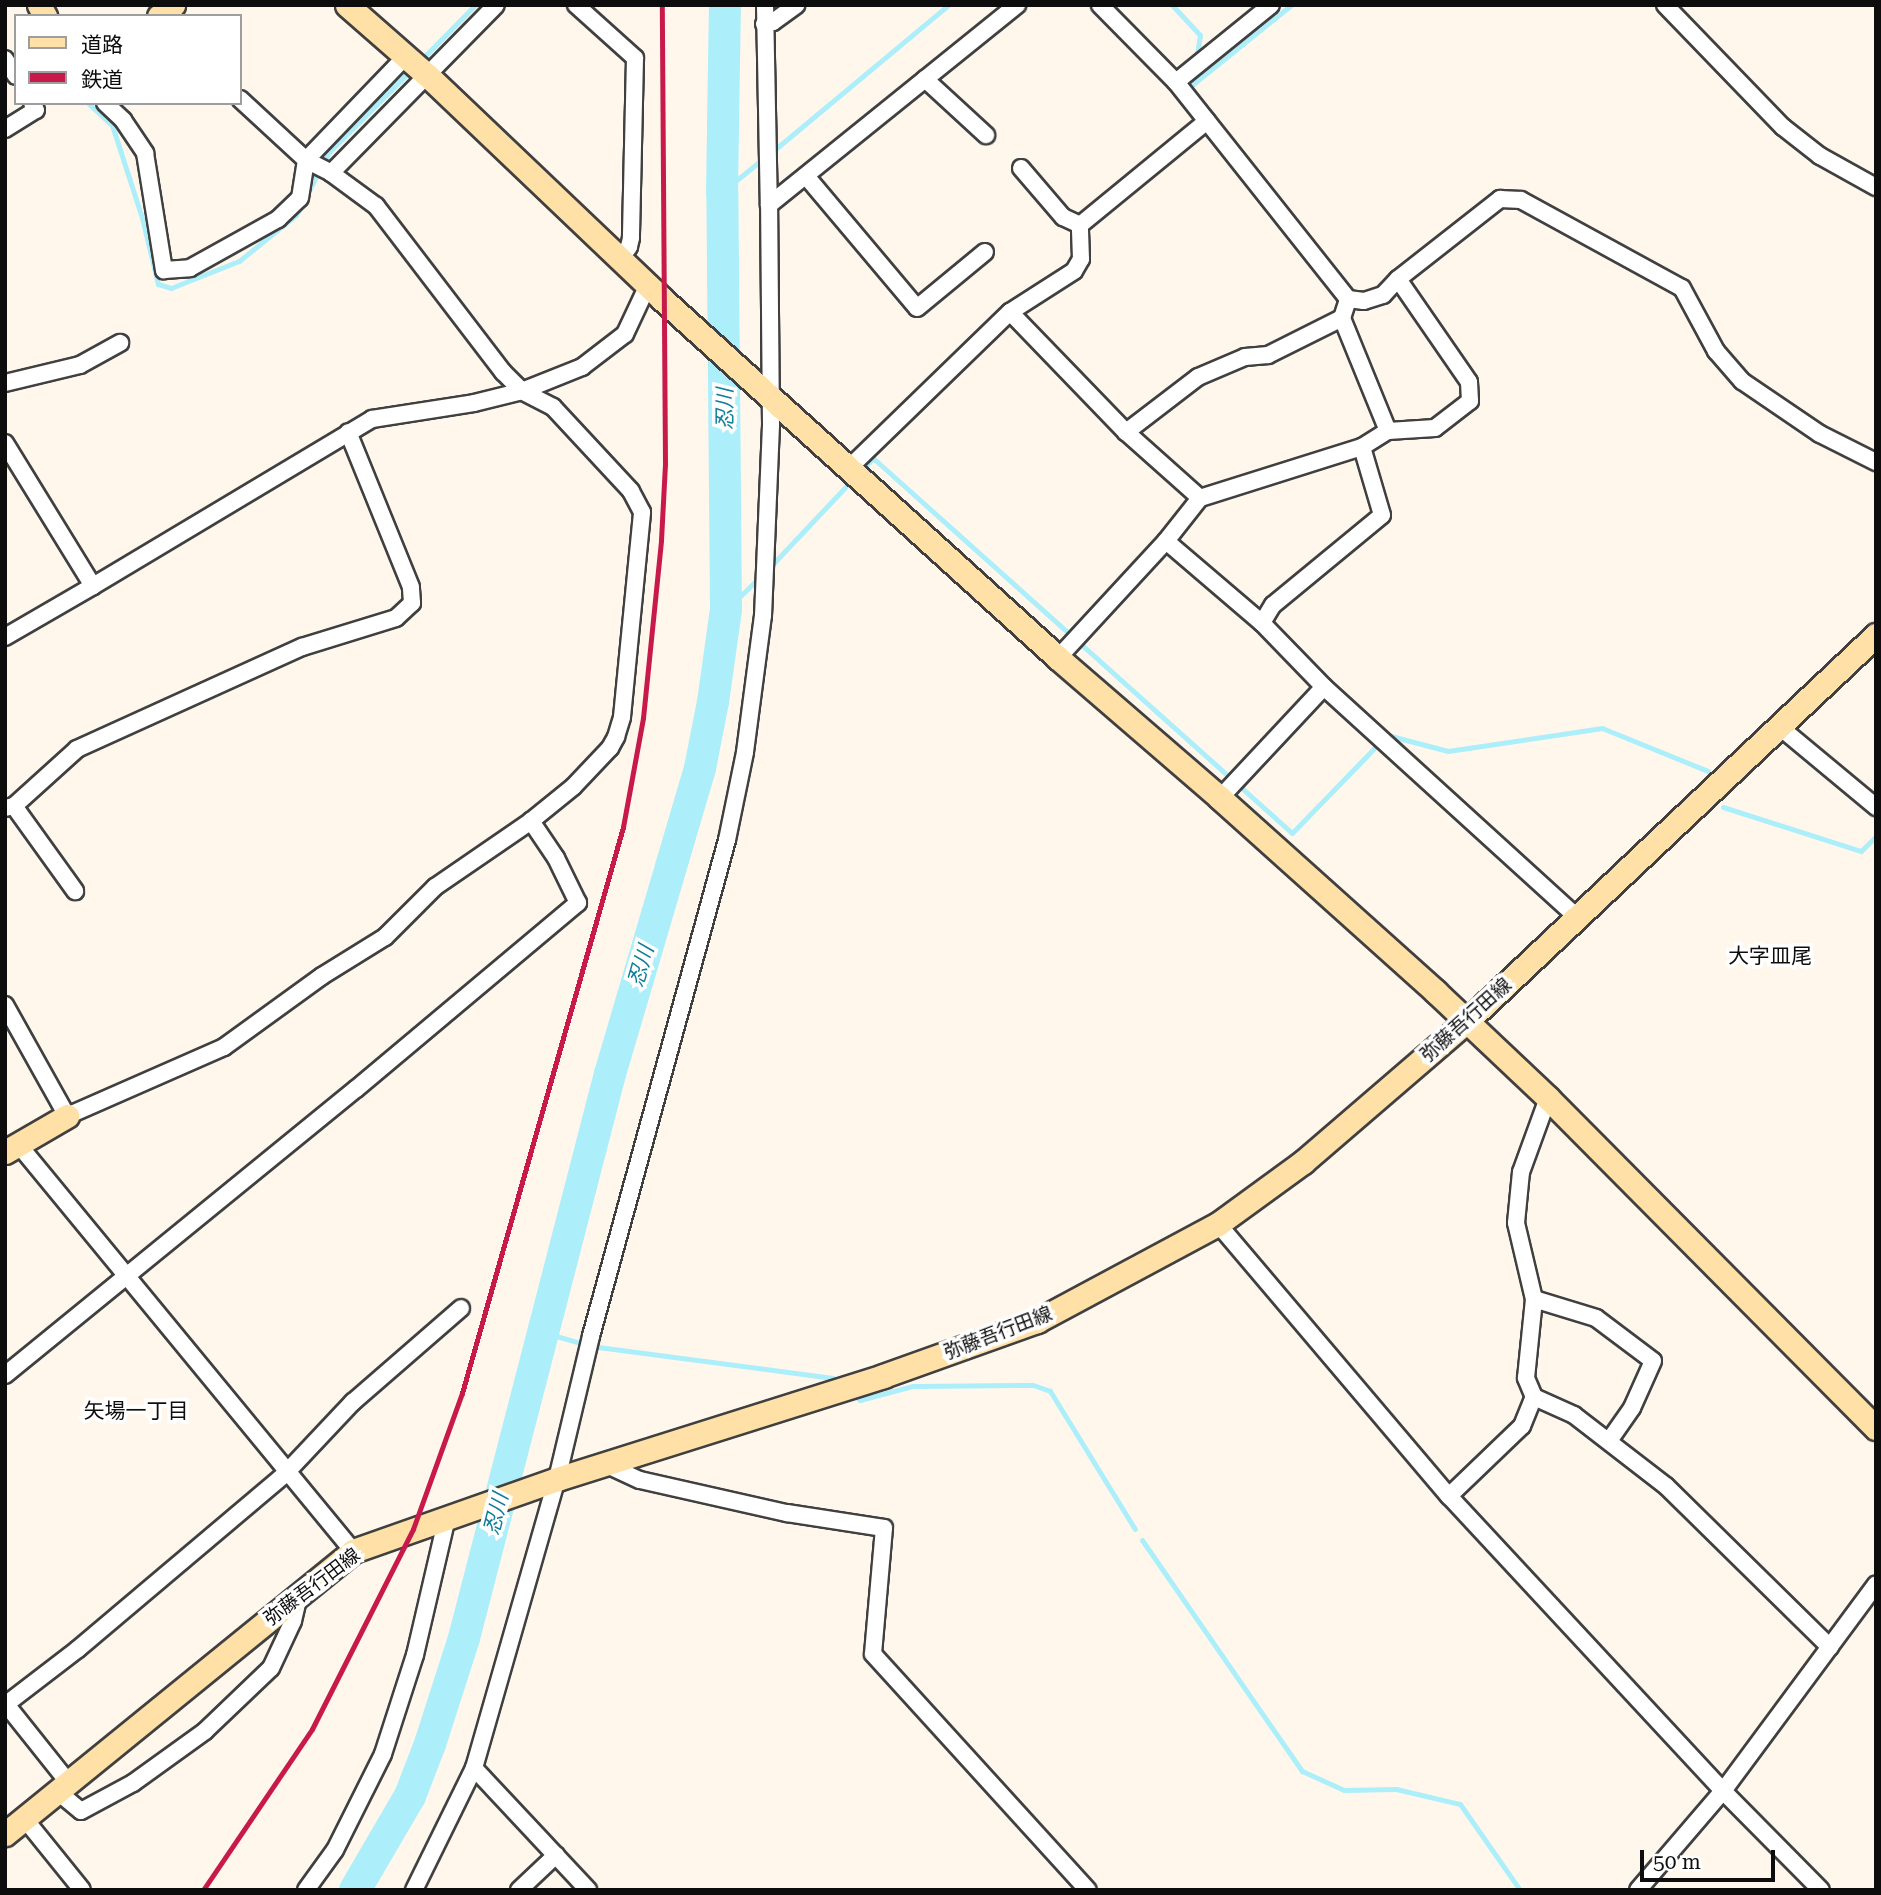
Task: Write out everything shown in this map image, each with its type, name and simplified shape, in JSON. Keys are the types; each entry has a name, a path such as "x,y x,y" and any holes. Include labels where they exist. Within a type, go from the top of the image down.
{"main road":[{"path":"346,5 427,75 687,321 1058,658 1220,798 1548,1098 1876,1428"},
{"name":"弥藤吾行田線","path":"5,1834 353,1551 552,1481 883,1376 1037,1321 1218,1224 1303,1162 1466,1023 1781,728 1876,635"},
{"path":"12,1148 66,1116"}],"street":[{"path":"331,173 496,5"},
{"path":"576,5 635,58 631,238 629,247 620,259"},
{"path":"414,1890 474,1768 727,840 746,752 763,616 769,205 765,5"},
{"path":"764,24 773,22 796,5"},
{"path":"769,205 1017,5"},
{"path":"1100,5 1176,82 1348,299 1364,301 1383,295 1398,279 1500,200 1521,200 1682,288 1716,351 1742,380 1820,434 1876,463"},
{"path":"1176,82 1270,5"},
{"path":"1665,5 1783,127 1819,156 1876,187"},
{"path":"106,105 123,120 145,153 164,270 190,268 278,219 300,198 306,160 406,56"},
{"path":"925,79 986,135"},
{"path":"5,1005 66,1116 224,1047 322,976 385,937 435,887 531,821 573,787 616,737 622,717 642,512 631,491 553,407 522,391 503,372 376,206 331,173 306,160 242,101"},
{"path":"5,129 36,110 33,105"},
{"path":"1080,225 1207,121"},
{"path":"1021,168 1063,217 1080,225"},
{"path":"806,176 917,308 985,252"},
{"path":"849,468 1010,312 1073,271 1081,259 1080,225"},
{"path":"1058,658 1166,541 1200,498 1362,447 1388,431 1435,428 1470,401 1469,382 1398,279"},
{"path":"5,637 372,419 474,403 522,391 582,367 625,334 648,285"},
{"path":"1348,299 1342,318 1388,431"},
{"path":"1010,312 1126,432 1200,498"},
{"path":"1126,432 1198,377 1245,357 1268,355 1342,318"},
{"path":"5,383 80,365 120,343"},
{"path":"75,891 10,807 77,749 302,647 396,618 412,603 411,587 348,432"},
{"path":"5,443 93,586"},
{"path":"1262,623 1273,605 1382,515 1362,447"},
{"path":"1166,541 1262,623 1324,687 1577,917"},
{"path":"1220,798 1324,687"},
{"path":"1781,728 1876,807"},
{"path":"5,1375 578,902 556,859 531,821"},
{"path":"1449,1496 1522,1426 1534,1397 1527,1378 1534,1299 1516,1223 1521,1172 1548,1098"},
{"path":"12,1148 128,1275 286,1473 353,1551"},
{"path":"1218,1224 1449,1496 1723,1791 1821,1890"},
{"path":"1534,1299 1596,1318 1653,1361 1632,1408 1610,1439"},
{"path":"299,1595 293,1620 271,1668 205,1731 133,1783 81,1811 5,1704 78,1649 286,1473 353,1402 461,1308"},
{"path":"1534,1397 1574,1415 1610,1439 1666,1486 1830,1647"},
{"path":"605,1464 640,1480 787,1513 884,1528 873,1654 1088,1890"},
{"path":"306,1890 335,1850 383,1754 415,1655 452,1515"},
{"path":"1638,1890 1723,1791 1876,1584"},
{"path":"474,1768 588,1890"},
{"path":"24,1818 82,1890"},
{"path":"519,1890 556,1855"}],"waterway":[{"path":"419,62 475,5"},
{"name":"忍川","path":"355,1890 410,1796 430,1744 464,1638 610,1074 700,768 713,702 726,610 722,192 725,5"},
{"path":"773,151 948,5"},
{"path":"1172,5 1200,35 1196,60"},
{"path":"1194,73 1192,85 1291,5"},
{"path":"90,105 112,125 142,218 158,284 171,288 239,261 296,215 329,152 412,69"},
{"path":"722,192 765,157"},
{"path":"860,472 873,458 1292,833 1387,735 1448,751 1602,728 1708,771"},
{"path":"769,568 853,479"},
{"path":"726,610 762,575"},
{"path":"1723,807 1861,851 1876,836"},
{"path":"542,1332 577,1342"},
{"path":"598,1347 833,1378"},
{"path":"854,1395 860,1400 913,1386 1033,1385 1050,1391 1135,1529"},
{"path":"1142,1540 1302,1771 1344,1790 1396,1789 1460,1804 1520,1890"}],"railway":[{"path":"203,1890 312,1729 413,1529 462,1393 623,827 643,718 661,540 665,464 662,5"}],"district":[{"name":"大字皿尾","path":"1770,956"},
{"name":"矢場一丁目","path":"136,1411"}]}
